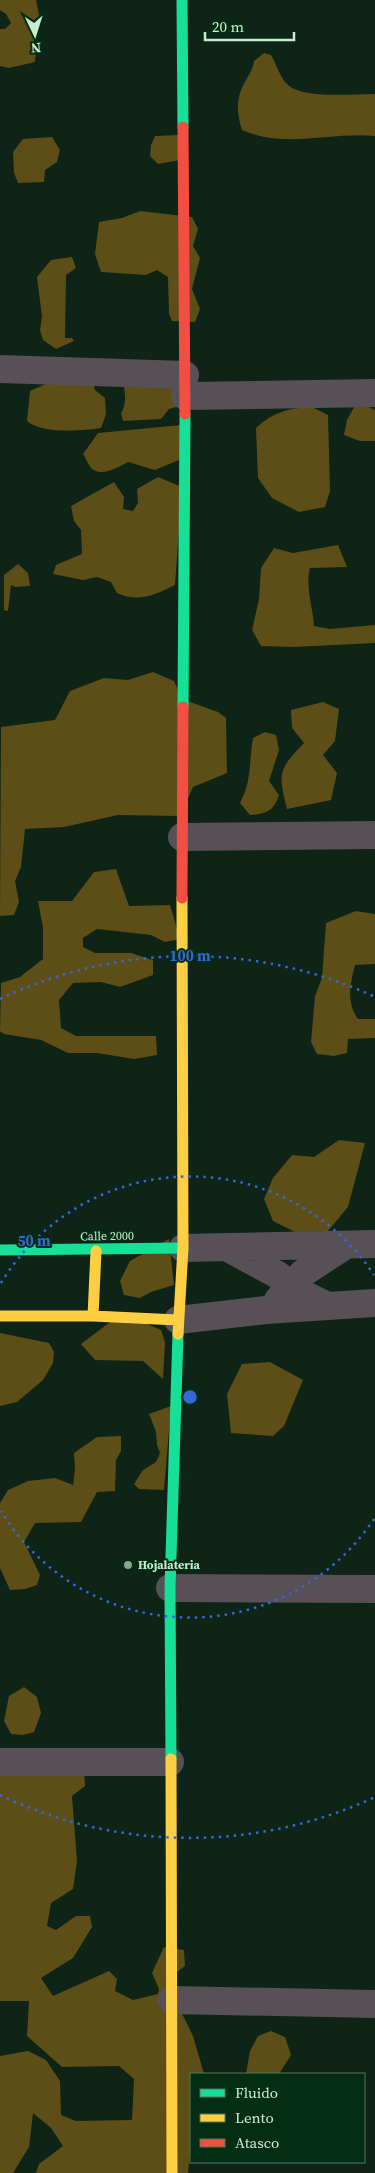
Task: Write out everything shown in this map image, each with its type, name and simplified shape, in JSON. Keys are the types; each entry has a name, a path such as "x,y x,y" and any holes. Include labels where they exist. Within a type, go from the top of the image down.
{"street":[{"path":"172,2173 170,1588 178,1320 184,1248 182,837 185,385 182,0"},
{"path":"0,369 185,385 375,393"},
{"path":"182,837 375,835"},
{"path":"184,1248 375,1244"},
{"path":"266,1310 291,1288 303,1273 346,1245"},
{"path":"226,1247 278,1275 291,1288 329,1307"},
{"name":"Calle 2000","path":"0,1250 96,1251 184,1248"},
{"path":"94,1316 96,1251"},
{"path":"0,1316 94,1316 178,1320 266,1310 375,1303"},
{"path":"170,1588 375,1589"},
{"path":"0,1762 170,1762"},
{"path":"172,2000 375,2004"}],"shaded area":[{"path":"0,0 36,0 39,14 35,62 9,68 0,66 0,29 5,29 11,23 6,14 0,10"},
{"path":"264,53 271,55 280,75 288,85 295,89 329,95 375,94 375,136 358,135 291,139 258,136 242,130 238,110 240,92 254,61"},
{"path":"178,135 185,159 158,164 150,156 151,145 155,136"},
{"path":"52,137 60,150 57,162 45,170 44,182 18,183 14,173 13,152 23,139"},
{"path":"140,211 192,217 198,229 193,246 200,258 192,289 200,309 195,322 172,321 169,314 168,277 157,270 146,275 101,272 95,254 99,222 122,218"},
{"path":"72,257 76,268 66,275 65,338 72,338 74,341 56,349 43,340 40,330 42,317 37,277 51,260"},
{"path":"91,375 95,390 105,398 106,414 101,428 62,431 42,428 27,421 30,391 46,384"},
{"path":"123,379 184,382 187,404 169,409 161,419 123,421 121,413 125,396"},
{"path":"357,402 375,410 375,441 360,441 344,435 347,420"},
{"path":"312,407 328,415 330,491 325,507 299,512 272,498 258,478 256,428 269,418 282,412 296,408"},
{"path":"181,425 186,457 155,470 128,462 105,472 96,471 92,469 83,454 98,433"},
{"path":"158,477 182,487 175,585 153,595 139,598 117,593 111,582 97,577 83,580 53,574 56,565 82,554 81,530 74,521 71,506 114,482 124,497 123,509 133,511 138,503 137,489"},
{"path":"338,545 347,567 310,568 309,590 314,626 330,629 375,625 375,643 293,647 261,646 252,630 259,599 261,568 274,548 293,553"},
{"path":"18,564 28,573 30,586 15,587 11,585 8,611 4,610 4,575"},
{"path":"153,672 174,681 182,699 218,712 226,718 227,773 193,787 180,816 118,815 64,827 25,829 21,867 15,881 19,902 14,915 0,916 1,727 55,720 70,691 104,678 128,680"},
{"path":"323,702 339,709 335,741 323,755 337,773 331,800 287,809 282,787 282,773 289,760 304,743 292,728 291,710"},
{"path":"265,732 276,735 279,750 269,781 279,795 275,805 269,811 250,815 240,803 247,787 253,738"},
{"path":"116,869 129,906 170,905 180,939 165,942 151,935 97,929 83,938 83,947 95,953 131,953 153,960 153,975 120,987 101,982 73,983 59,1000 61,1028 76,1036 156,1036 157,1055 134,1059 97,1053 68,1053 41,1040 4,1034 0,1031 1,983 20,977 43,959 43,928 38,901 72,901 94,872"},
{"path":"356,911 375,914 375,964 355,965 350,999 358,1019 375,1019 375,1038 348,1039 347,1053 334,1056 317,1054 311,1042 315,996 322,978 326,923"},
{"path":"339,1140 365,1143 348,1207 328,1231 297,1233 273,1221 264,1199 273,1178 292,1155 314,1157"},
{"path":"169,1239 174,1285 151,1292 140,1298 124,1295 120,1281 130,1261"},
{"path":"122,1313 161,1330 165,1342 163,1379 143,1361 95,1360 81,1344"},
{"path":"0,1333 49,1343 54,1352 53,1363 43,1380 17,1402 0,1406"},
{"path":"270,1362 303,1380 284,1426 273,1436 231,1433 227,1394 242,1364"},
{"path":"171,1406 164,1490 139,1489 134,1484 143,1470 156,1462 160,1453 156,1432 149,1414"},
{"path":"121,1436 121,1451 116,1460 115,1491 97,1492 81,1522 35,1523 24,1542 40,1575 37,1585 25,1589 10,1590 0,1568 0,1503 8,1490 28,1481 55,1478 73,1485 74,1453 97,1437"},
{"path":"24,1687 37,1697 41,1713 34,1732 23,1735 11,1734 4,1721 9,1696"},
{"path":"0,1767 84,1769 85,1786 72,1796 77,1861 73,1889 51,1903 47,1926 56,1930 76,1916 90,1916 92,1927 73,1958 41,1978 53,1996 109,1971 117,1979 115,1991 133,2000 158,1994 159,1989 152,1973 164,1947 184,1950 185,1966 171,1976 174,1997 193,2036 204,2073 190,2073 190,2152 188,2173 36,2173 39,2164 63,2146 51,2128 33,2113 29,2147 13,2173 0,2173 0,2056 28,2051 46,2060 60,2081 61,2115 76,2121 132,2120 134,2079 119,2066 62,2067 27,2036 29,2001 0,2001"},
{"path":"271,2031 285,2037 291,2055 280,2073 246,2073 250,2051 258,2036"}],"traffic: fast":[{"path":"182,0 183,127"},
{"path":"183,707 185,414"},
{"path":"0,1250 183,1248"},
{"path":"171,1759 170,1588 178,1334"}],"traffic: slow":[{"path":"178,1334 183,1248 182,898"},
{"path":"93,1316 96,1251"},
{"path":"0,1316 93,1316 178,1320"},
{"path":"171,1759 172,2173"}],"traffic: jam":[{"path":"183,127 185,414"},
{"path":"182,898 183,707"}],"place":[{"name":"Hojalateria","path":"128,1565"}]}
